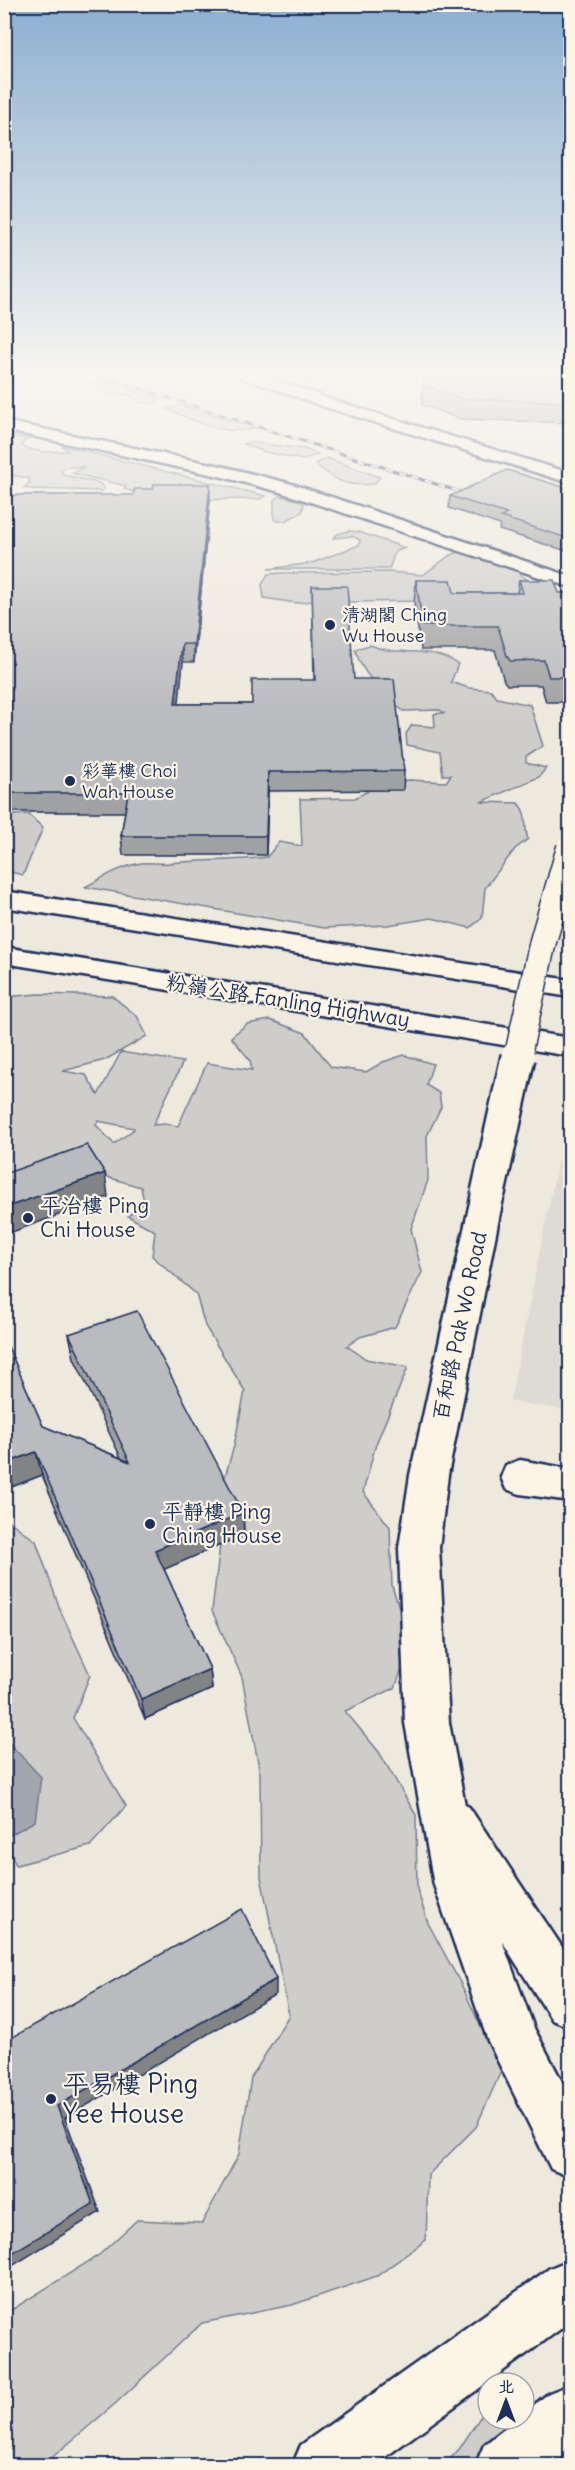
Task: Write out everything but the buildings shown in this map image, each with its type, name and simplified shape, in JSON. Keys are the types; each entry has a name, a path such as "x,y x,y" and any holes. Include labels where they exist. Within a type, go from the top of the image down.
{"main road":[{"path":"287,488 570,582"},
{"name":"百和路 Pak Wo Road","path":"570,848 543,941 488,1193 429,1475 419,1548 427,1723 446,1812 458,1885 513,2041 570,2150"},
{"path":"4,888 87,911"},
{"path":"4,899 570,989"},
{"name":"粉嶺公路 Fanling Highway","path":"4,955 570,1047"},
{"path":"519,1477 570,1485"},
{"name":"百和路 Pak Wo Road","path":"446,1812 570,2002"},
{"path":"322,2466 570,2288"},
{"path":"505,2466 570,2414"}],"shaded area":[{"path":"26,488 104,488 102,491"},
{"path":"234,488 266,496 260,499 155,500 136,496 134,492 124,489"},
{"path":"280,496 298,500 304,504 302,512 285,521 276,521 274,519 274,500"},
{"path":"349,531 359,532 405,548 395,552 389,569 268,569 312,563 359,545 360,540 352,536 333,538"},
{"path":"459,552 521,571 520,575 548,592 428,601 296,603 264,598 262,585 268,574 389,572 423,575 449,556"},
{"path":"370,645 392,651 435,654 447,658 458,664 451,682 469,688 491,690 497,698 530,705 543,746 526,757 526,763 546,768 539,777 481,802 518,803 524,812 528,839 515,849 485,888 482,918 470,928 432,918 388,925 324,928 85,887 119,870 141,863 267,857 279,842 302,846 300,799 355,798 381,784 409,780 446,782 451,775 443,775 440,752 407,745 406,734 412,725 435,727 434,714 444,713 440,710 403,711 395,704 374,683 358,658 355,649"},
{"path":"28,814 43,828 23,875 5,871 5,816"},
{"path":"38,994 112,996 137,1016 147,1036 105,1060 63,1071 86,1075 98,1095 121,1052 183,1062 153,1125 178,1126 207,1063 252,1070 250,1060 231,1037 247,1024 270,1020 305,1033 331,1067 366,1072 383,1062 404,1055 433,1064 426,1085 439,1093 441,1107 427,1136 428,1180 411,1229 422,1272 395,1327 360,1337 347,1346 366,1359 408,1367 376,1444 363,1492 390,1527 392,1586 411,1644 395,1688 345,1711 379,1752 416,1815 417,1889 428,1923 463,1988 501,2071 476,2127 428,2175 426,2240 377,2276 292,2305 202,2323 116,2403 42,2466 5,2465 5,2314 99,2255 137,2220 202,2223 239,2154 251,2078 289,2015 261,1877 260,1773 242,1677 212,1611 220,1545 221,1490 234,1446 245,1391 205,1326 196,1294 152,1256 155,1231 128,1216 144,1202 141,1187 107,1177 93,1155 5,1177 5,997","holes":["98,1121 134,1128 114,1144 96,1125"]},
{"path":"564,1129 570,1131 570,1411 510,1401"},
{"path":"9,1521 36,1541 61,1612 90,1675 73,1718 126,1806 90,1846 16,1865 5,1841 4,1523"},
{"path":"9,1743 41,1777 35,1821 5,1838 4,1752"},
{"path":"570,2397 570,2465 444,2466 460,2448 476,2423 476,2431 536,2431 536,2404 550,2403"}],"railway":[{"path":"449,488 476,497"}],"place":[{"name":"清湖閣 Ching Wu House","path":"330,625"},
{"name":"彩華樓 Choi Wah House","path":"70,781"},
{"name":"平治樓 Ping Chi House","path":"28,1218"},
{"name":"平靜樓 Ping Ching House","path":"150,1524"},
{"name":"平易樓 Ping Yee House","path":"51,2099"}]}
